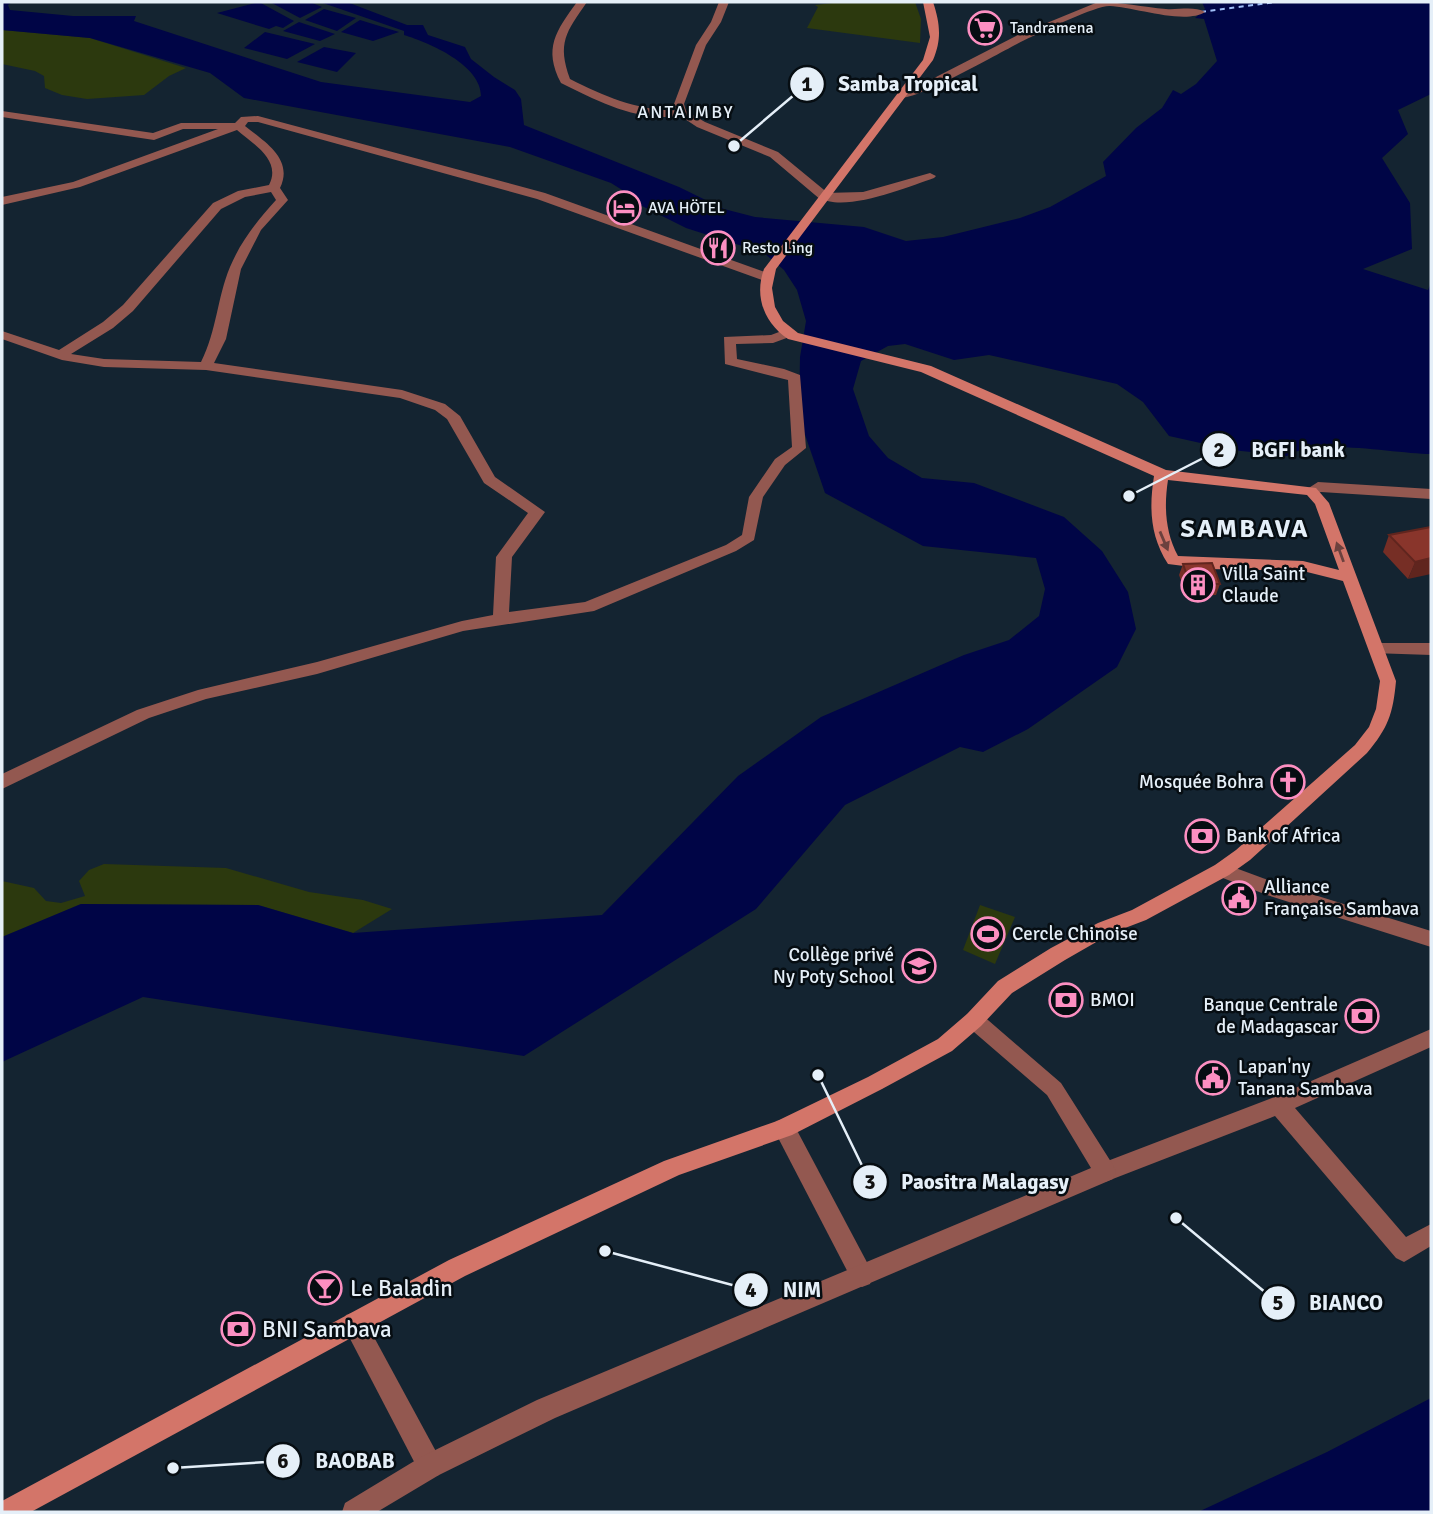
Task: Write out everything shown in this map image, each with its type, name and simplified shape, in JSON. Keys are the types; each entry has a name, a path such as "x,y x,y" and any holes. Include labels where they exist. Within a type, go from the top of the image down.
{"main road":[{"path":"6,1512 457,1268 671,1168 784,1128 945,1045 974,1020 1005,987 1105,928 1139,915 1222,870 1263,839 1377,730 1385,709 1388,681 1322,503 1311,491 1193,480 1162,474 926,369 790,335 781,330 771,314 766,292 768,273 923,70 937,35 928,2"},
{"path":"1162,474 1159,491 1159,531 1173,560 1208,565 1303,566 1350,578"}],"street":[{"path":"582,2 557,37 556,45 565,81 648,114 681,113 699,124 768,150 786,162 807,184 825,197 835,200 884,191 930,176"},
{"path":"681,113 679,104 701,45 716,22 724,2"},
{"path":"902,97 944,79 973,61 1024,36 1106,2 1166,12 1200,12"},
{"path":"2,114 154,137 181,126 238,126 274,155 279,178 274,188"},
{"path":"2,201 76,185 238,126 245,119 258,118 541,196 768,273"},
{"path":"60,355 108,325 128,308 208,212 243,194 274,188"},
{"path":"206,366 219,339 236,269 256,229 282,200 274,188"},
{"path":"2,335 60,355 119,364 206,366 402,394 440,407 453,416 489,480 537,512 504,557 501,619"},
{"path":"2,782 155,710 204,694 317,668 461,626 588,607 684,570 749,537 756,497 780,462 799,448 795,378 779,369 738,365 730,361 729,340 773,339 790,335"},
{"path":"1311,491 1318,487 1431,494"},
{"path":"1378,649 1431,649"},
{"path":"1222,870 1274,890 1431,939"},
{"path":"974,1020 1054,1089 1105,1172"},
{"path":"354,1512 430,1466 546,1409 1105,1172 1279,1105 1431,1038"},
{"path":"1279,1105 1404,1251 1431,1234"},
{"path":"784,1128 862,1276"},
{"path":"354,1323 430,1466"}],"green space":[{"path":"842,2 915,2 921,19 920,43 807,28 818,7 815,5"},
{"path":"2,30 90,38 186,68 169,76 144,95 87,99 62,95 45,88 44,76 35,71 2,64"},
{"path":"104,864 226,868 309,892 363,900 392,909 353,933 258,905 81,904 2,937 2,881 34,888 46,901 61,903 85,896 79,881 89,870"},
{"name":"Cercle Chinoise","path":"980,905 1015,917 995,964 963,950"}],"shaded area":[{"path":"2,2 12,2 8,5 10,10 73,16 136,16 134,21 321,82 470,102 481,96 473,75 452,57 404,35 404,31 320,2 347,2 407,25 423,25 428,35 465,47 471,59 515,90 521,99 524,125 679,187 724,209 755,217 864,227 906,241 943,237 1020,218 1050,207 1106,176 1103,162 1136,128 1162,108 1173,90 1181,94 1196,84 1217,61 1204,19 1195,18 1205,9 1202,2 1431,2 1431,94 1398,110 1408,134 1382,158 1410,203 1412,249 1363,269 1428,290 1431,283 1431,454 1335,447 1300,450 1287,456 1232,450 1169,436 1143,402 1117,384 989,355 954,360 905,344 888,346 861,361 853,389 869,436 888,458 922,478 974,483 1064,517 1102,551 1128,592 1136,629 1117,667 1028,729 983,752 960,747 845,805 756,909 524,1056 143,997 2,1062 2,937 81,904 258,905 353,933 602,915 738,776 821,717 964,655 1009,640 1039,616 1045,589 1036,558 923,546 825,493 799,417 800,357 806,321 797,290 784,270 764,253 686,228 638,204 611,183 510,147 244,98 210,73 90,38 2,30"},
{"path":"259,2 294,21 283,28 276,26 269,29 217,13"},
{"path":"270,2 310,2 322,7 300,18"},
{"path":"324,9 356,18 337,31 305,20"},
{"path":"360,20 399,32 373,41 341,32"},
{"path":"299,22 335,34 320,41 283,31"},
{"path":"265,32 315,44 287,59 244,48"},
{"path":"324,47 356,53 337,72 297,62"},
{"path":"1431,1398 1431,1512 1198,1512 1327,1452"}],"building":[{"path":"1431,527 1431,558 1415,562 1389,535"},
{"path":"1212,563 1220,584 1190,584 1183,564"}],"ferry route":[{"path":"1201,12 1276,2"},
{"path":"1382,2 1417,2"}],"place":[{"name":"Tandramena","path":"985,28"},
{"name":"Samba Tropical","path":"734,146"},
{"name":"AVA HÖTEL","path":"624,208"},
{"name":"Resto Ling","path":"718,248"},
{"name":"BGFI bank","path":"1129,496"},
{"name":"Villa Saint Claude","path":"1198,585"},
{"name":"Mosquée Bohra","path":"1288,782"},
{"name":"Bank of Africa","path":"1202,836"},
{"name":"Alliance Française Sambava","path":"1239,898"},
{"name":"Cercle Chinoise","path":"988,934"},
{"name":"Collège privé Ny Poty School","path":"919,966"},
{"name":"BMOI","path":"1066,1000"},
{"name":"Banque Centrale de Madagascar","path":"1362,1016"},
{"name":"Paositra Malagasy","path":"818,1075"},
{"name":"Lapan'ny Tanana Sambava","path":"1213,1078"},
{"name":"BIANCO","path":"1176,1218"},
{"name":"NIM","path":"605,1251"},
{"name":"Le Baladin","path":"325,1288"},
{"name":"BNI Sambava","path":"238,1329"},
{"name":"BAOBAB","path":"173,1468"}],"district":[{"name":"ANTAIMBY","path":"686,112"},
{"name":"SAMBAVA","path":"1245,529"}]}
